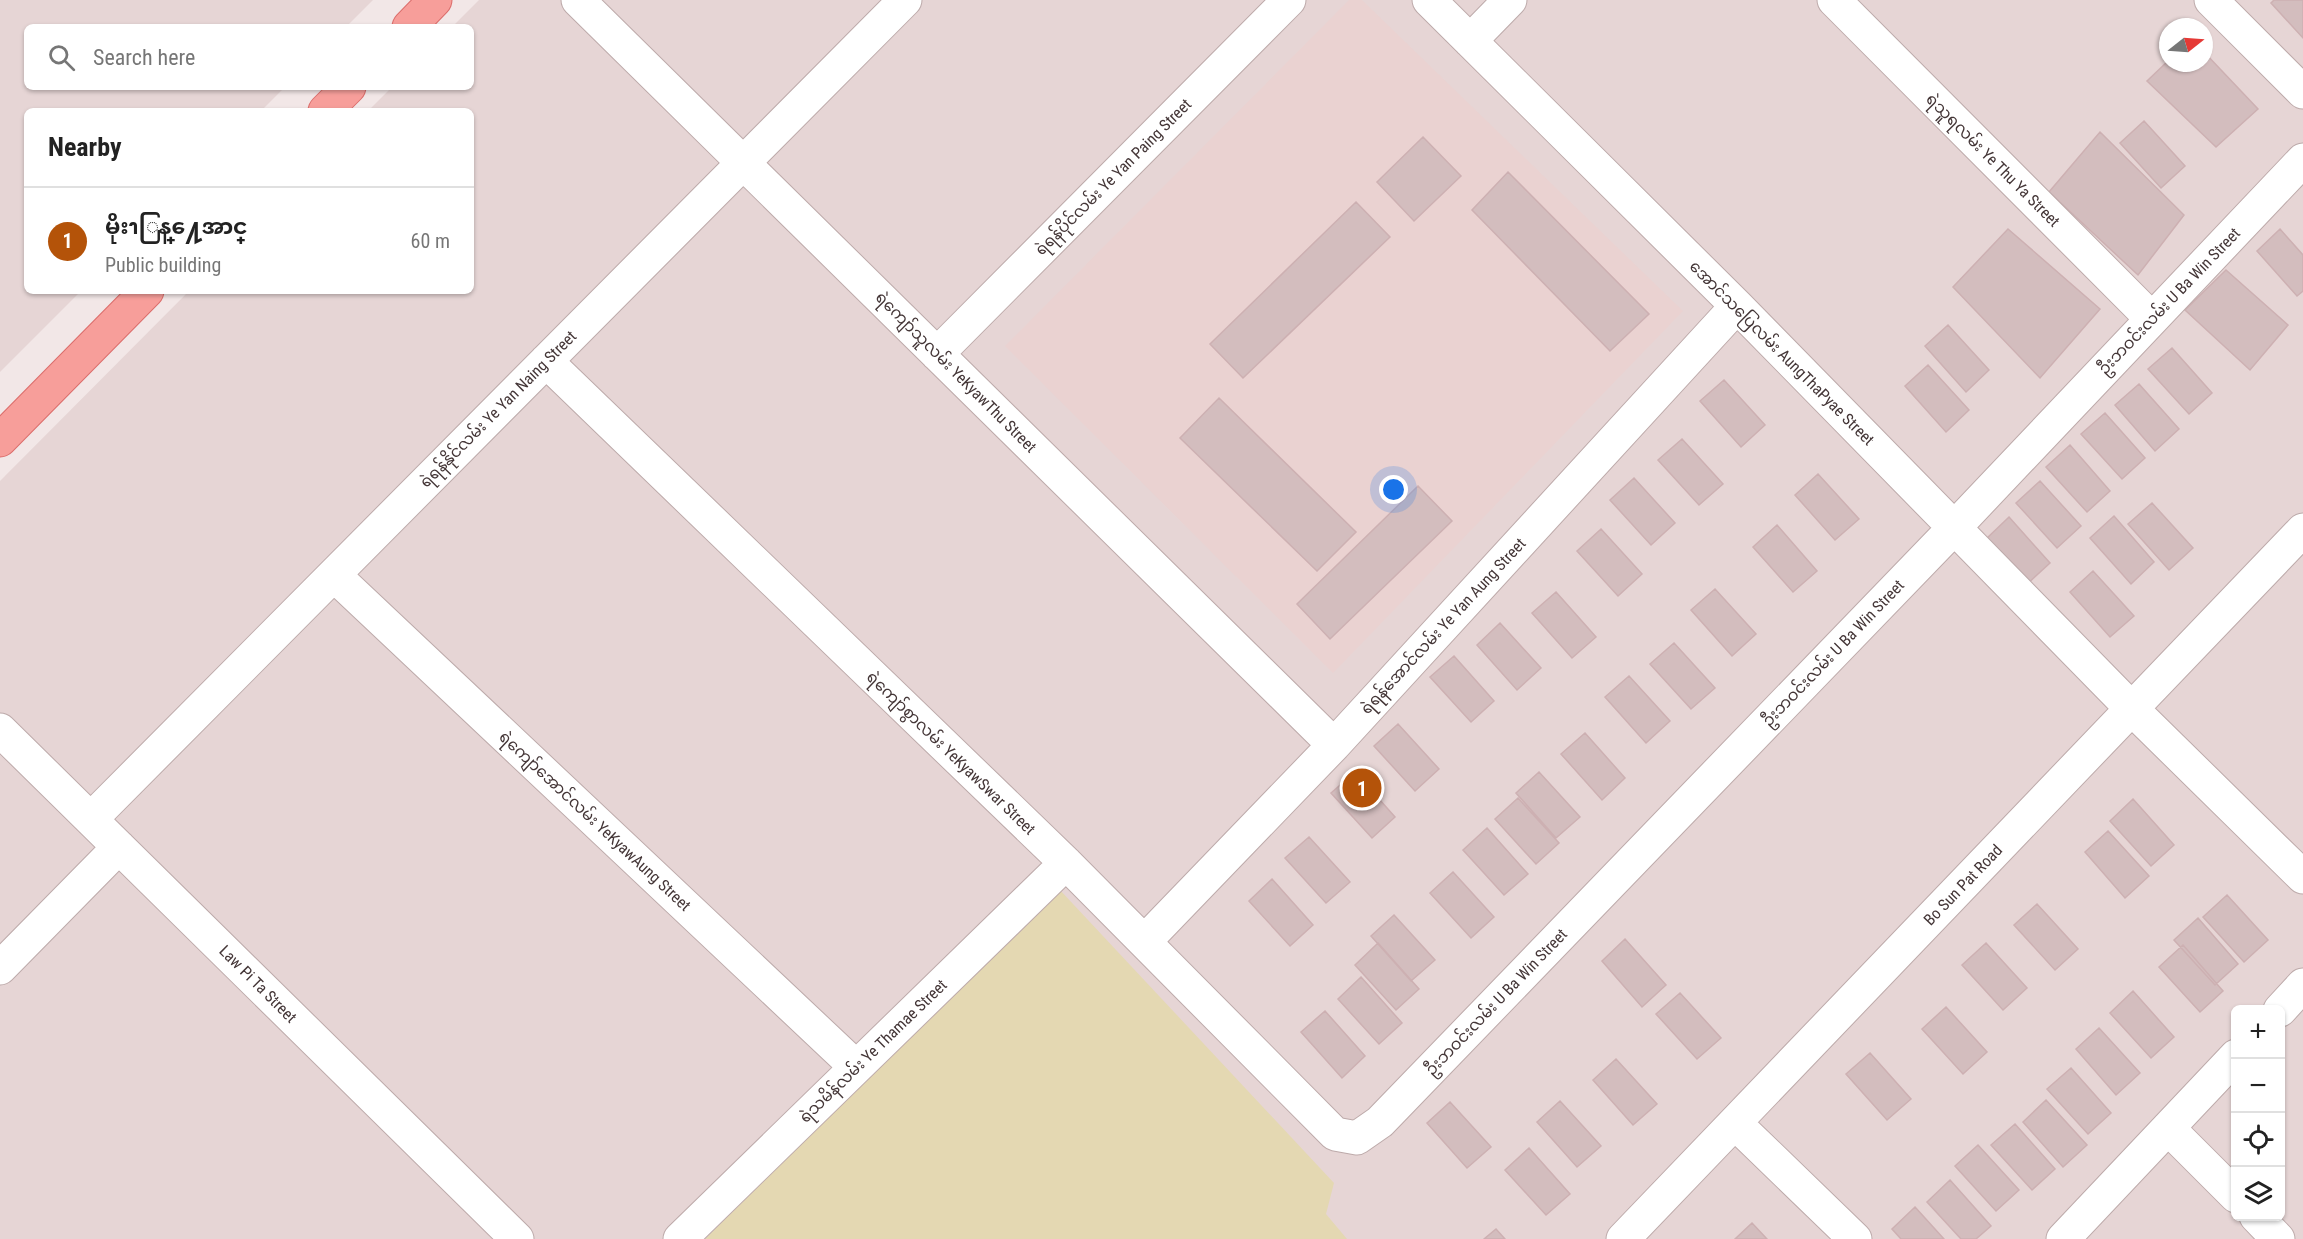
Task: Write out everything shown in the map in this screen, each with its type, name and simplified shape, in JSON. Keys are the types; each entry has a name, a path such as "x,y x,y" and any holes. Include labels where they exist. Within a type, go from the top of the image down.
{"main road":[{"path":"412,24 435,0"},
{"path":"328,108 346,90"},
{"path":"0,440 144,294"}],"street":[{"name":"ရဲကျော်သူလမ်း YeKyawThu Street","path":"578,0 1334,745"},
{"name":"ရဲရန်နိုင်လမ်း Ye Yan Naing Street","path":"91,819 905,0"},
{"name":"ရဲရန်ပိုင်လမ်း Ye Yan Paing Street","path":"937,354 1289,0"},
{"name":"အောင်သပြေလမ်း AungThaPyae Street","path":"1429,0 1737,306 2132,710 2303,877"},
{"path":"1470,41 1510,0"},
{"name":"ရဲသူရလမ်း Ye Thu Ya Street","path":"1834,0 2152,319"},
{"path":"2211,0 2303,92"},
{"name":"ဦးဘဝင်းလမ်း U Ba Win Street","path":"1357,1138 1380,1122 1954,528 2303,160"},
{"name":"ရဲရန်အောင်လမ်း Ye Yan Aung Street","path":"1145,941 1334,745 1737,306"},
{"name":"ရဲကျော်စွာလမ်း YeKyawSwar Street","path":"546,361 1066,863 1335,1134 1357,1138"},
{"name":"Bo Sun Pat Road","path":"1623,1239 2303,530"},
{"name":"ရဲကျော်အောင်လမ်း YeKyawAung Street","path":"334,575 856,1067"},
{"name":"Law Pi Ta Street","path":"0,729 517,1239"},
{"path":"0,968 119,847"},
{"name":"ရဲသမိန်လမ်း Ye Thamae Street","path":"680,1239 1066,863"},
{"path":"2285,1005 2303,985"},
{"path":"2063,1239 2232,1059"},
{"path":"1735,1123 1855,1239"},
{"path":"2168,1128 2231,1192"},
{"path":"2261,1221 2278,1239"}],"shaded area":[{"path":"0,0 373,0 349,24 24,24 24,90 282,90 264,108 24,108 24,294 78,294 0,372"},
{"path":"479,0 2303,0 2303,1239 0,1239 0,481 186,294 474,294 474,108 371,108 389,90 474,90 474,24 455,24"},
{"path":"1349,0 1362,0 1683,311 1333,673 1005,346"},
{"path":"1059,889 1334,1183 1326,1214 1347,1239 705,1239"}],"building":[{"path":"2274,0 2303,0 2303,38 2271,3"},
{"path":"2213,62 2258,109 2216,147 2147,81 2159,70 2159,72 2213,72"},
{"path":"2144,121 2185,166 2161,188 2120,143"},
{"path":"2100,132 2184,215 2138,275 2049,192"},
{"path":"1423,137 1461,176 1414,221 1377,182"},
{"path":"1508,172 1649,314 1610,351 1472,210"},
{"path":"1356,202 1390,237 1243,378 1210,344"},
{"path":"2008,229 2100,309 2040,378 1953,287"},
{"path":"2280,229 2303,255 2303,291 2297,296 2257,251"},
{"path":"2226,270 2288,325 2250,370 2185,310"},
{"path":"1948,325 1989,370 1966,392 1925,346"},
{"path":"2172,348 2212,393 2189,414 2148,369"},
{"path":"1928,365 1969,410 1946,432 1905,386"},
{"path":"1724,380 1765,425 1741,447 1700,401"},
{"path":"2139,384 2179,429 2155,451 2115,405"},
{"path":"1219,398 1356,532 1317,571 1180,438"},
{"path":"2105,413 2145,458 2122,479 2081,434"},
{"path":"1682,439 1723,484 1699,505 1658,460"},
{"path":"2070,445 2110,491 2087,512 2046,467"},
{"path":"1818,474 1859,519 1835,540 1795,495"},
{"path":"1634,478 1675,523 1651,545 1610,500"},
{"path":"2040,481 2081,526 2057,548 2016,503"},
{"path":"1418,486 1452,521 1330,639 1297,604"},
{"path":"2152,503 2193,548 2169,570 2128,524"},
{"path":"2114,516 2154,562 2131,584 2090,538"},
{"path":"2009,517 2050,563 2026,585 1986,539"},
{"path":"1777,525 1817,571 1793,592 1753,547"},
{"path":"1601,529 1642,574 1618,596 1577,551"},
{"path":"2093,571 2134,616 2110,637 2070,592"},
{"path":"1715,589 1756,634 1732,656 1691,610"},
{"path":"1556,592 1596,637 1572,658 1532,613"},
{"path":"1500,623 1541,668 1517,690 1477,645"},
{"path":"1674,643 1715,688 1691,709 1650,664"},
{"path":"1454,656 1494,701 1471,722 1430,677"},
{"path":"1629,676 1670,721 1646,743 1605,697"},
{"path":"1398,724 1439,769 1415,791 1374,746"},
{"path":"1585,733 1625,778 1602,800 1561,754"},
{"path":"1355,772 1395,817 1372,838 1331,793"},
{"path":"1539,772 1580,817 1556,838 1516,793"},
{"path":"1518,798 1559,843 1536,864 1495,819"},
{"path":"2133,799 2174,845 2151,866 2110,821"},
{"path":"1487,828 1528,874 1504,895 1463,850"},
{"path":"2108,831 2149,876 2125,898 2085,852"},
{"path":"1309,837 1350,882 1326,903 1285,858"},
{"path":"1453,872 1494,917 1471,938 1430,893"},
{"path":"1272,879 1313,925 1290,946 1249,901"},
{"path":"2227,895 2268,940 2244,962 2203,917"},
{"path":"2037,904 2078,949 2055,970 2014,925"},
{"path":"1394,915 1435,960 1411,981 1371,936"},
{"path":"2198,918 2238,964 2215,985 2174,940"},
{"path":"1625,939 1666,985 1642,1007 1602,961"},
{"path":"1378,943 1419,989 1396,1010 1355,965"},
{"path":"1986,943 2027,988 2003,1010 1962,965"},
{"path":"2183,945 2223,991 2200,1012 2159,967"},
{"path":"1361,977 1402,1023 1379,1044 1338,999"},
{"path":"2133,991 2174,1037 2151,1058 2110,1013"},
{"path":"1680,993 1721,1038 1697,1059 1656,1014"},
{"path":"1946,1007 1987,1052 1963,1074 1922,1029"},
{"path":"1325,1011 1365,1056 1342,1078 1301,1032"},
{"path":"2099,1028 2140,1073 2116,1095 2076,1049"},
{"path":"1870,1053 1911,1099 1887,1120 1846,1074"},
{"path":"1616,1059 1657,1104 1633,1125 1593,1080"},
{"path":"2071,1068 2111,1113 2088,1134 2047,1089"},
{"path":"2046,1100 2087,1145 2063,1167 2023,1122"},
{"path":"1560,1101 1601,1146 1577,1167 1537,1122"},
{"path":"1450,1102 1491,1147 1467,1168 1427,1123"},
{"path":"2015,1124 2055,1169 2032,1190 1991,1145"},
{"path":"1978,1145 2019,1190 1996,1211 1955,1166"},
{"path":"1529,1148 1570,1194 1546,1215 1505,1170"},
{"path":"1950,1180 1991,1226 1976,1239 1961,1239 1927,1202"},
{"path":"1915,1207 1944,1239 1901,1239 1892,1229"},
{"path":"1752,1223 1767,1239 1735,1239"},
{"path":"1496,1229 1505,1239 1484,1239"}],"place":[{"name":"မိုးၫြန္႔ေအာင္","path":"1362,788"}]}
